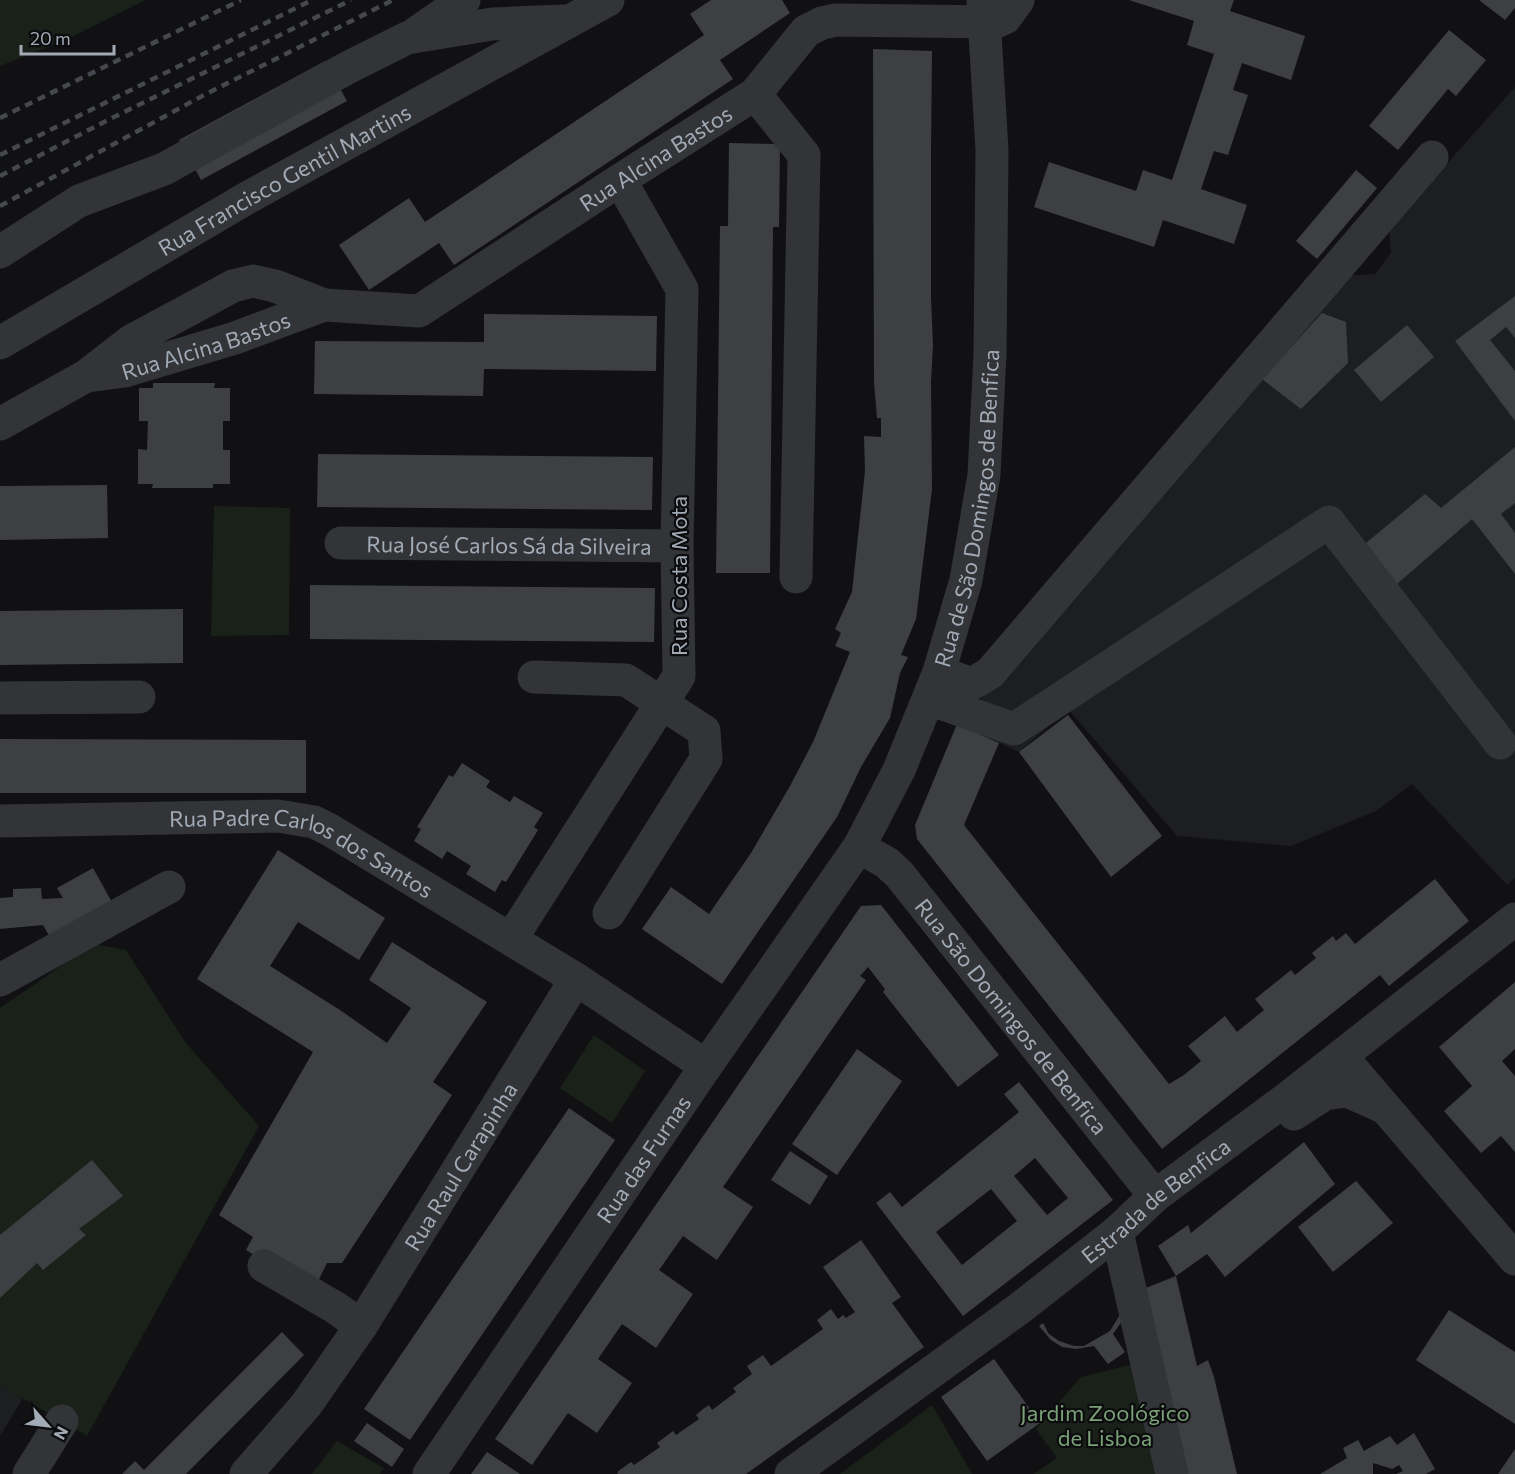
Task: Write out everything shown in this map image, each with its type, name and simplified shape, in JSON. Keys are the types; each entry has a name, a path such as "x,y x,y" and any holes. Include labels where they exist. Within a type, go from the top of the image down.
{"street":[{"path":"407,38 464,0"},
{"name":"Rua Francisco Gentil Martins","path":"0,344 248,198 608,0"},
{"name":"Rua de São Domingos de Benfica","path":"983,11 996,22 1005,18 1020,0"},
{"name":"Rua de São Domingos de Benfica","path":"992,150 1004,62 1020,0"},
{"name":"Rua de São Domingos de Benfica","path":"859,847 898,770 934,686 966,580 984,475 990,354 992,150 983,11"},
{"name":"Rua Alcina Bastos","path":"0,424 86,376 131,341 233,285 253,281 275,286 324,305 419,311 755,94 806,31 822,23 836,20 983,11"},
{"name":"Rua Francisco Gentil Martins","path":"0,252 79,201 164,169 349,67 407,38 492,24 571,21"},
{"path":"755,94 804,155 796,578"},
{"path":"934,686 972,684 990,673 1432,157"},
{"name":"Rua Costa Mota","path":"511,939 679,676 677,546 682,290 620,180"},
{"name":"Rua Alcina Bastos","path":"86,376 125,371 235,338 324,305"},
{"path":"934,686 1014,729 1329,522 1500,743"},
{"name":"Rua José Carlos Sá da Silveira","path":"341,543 677,546"},
{"path":"534,677 626,680 704,731 706,759 609,913"},
{"path":"0,698 139,697"},
{"name":"Rua Padre Carlos dos Santos","path":"0,821 278,816 314,822 576,979"},
{"name":"Rua das Furnas","path":"429,1474 706,1066 859,847"},
{"name":"Rua São Domingos de Benfica","path":"859,847 887,863 899,874 1155,1196"},
{"path":"0,980 169,887"},
{"name":"Estrada de Benfica","path":"791,1474 1020,1308 1117,1232 1155,1196 1341,1056 1515,919"},
{"path":"576,979 706,1066"},
{"name":"Rua Raul Carapinha","path":"246,1474 306,1405 361,1326 576,979"},
{"path":"1341,1056 1515,1259"},
{"path":"1155,1196 1196,1184 1226,1170 1295,1113 1325,1094 1347,1091 1386,1109"},
{"path":"1117,1232 1172,1474"},
{"path":"264,1266 336,1308 361,1326"},
{"path":"29,1474 62,1421"}],"shaded area":[{"path":"1515,87 1515,878 1507,885 1412,784 1376,811 1291,846 1177,836 1068,709 1019,752 957,724 978,703 1344,276 1375,274 1391,253 1389,229"},
{"path":"0,1385 23,1398 0,1436"}],"green space":[{"path":"0,0 145,0 65,40 0,66"},
{"path":"214,506 290,508 289,635 211,636"},
{"path":"93,944 126,950 185,1042 259,1126 87,1436 0,1385 0,1008"},
{"path":"594,1035 645,1071 612,1123 560,1088"},
{"name":"Jardim Zoológico de Lisboa","path":"1142,1362 1165,1474 1034,1474 1057,1458 1036,1429 1081,1377"},
{"name":"Jardim Zoológico de Lisboa","path":"932,1405 972,1474 840,1474"},
{"path":"337,1441 384,1468 380,1474 312,1474"}],"building":[{"path":"711,0 782,0 790,13 720,60 733,79 454,265 439,243 369,290 339,245 409,198 425,222 704,35 690,14"},
{"path":"1129,0 1234,0 1230,11 1305,36 1291,80 1242,63 1233,90 1248,95 1228,155 1214,151 1201,189 1247,205 1234,244 1163,220 1154,247 1034,207 1049,162 1136,191 1143,170 1172,180 1214,54 1187,45 1194,21"},
{"path":"1479,0 1515,0 1515,8 1505,20"},
{"path":"1449,30 1486,60 1456,96 1448,89 1398,150 1369,126"},
{"path":"873,49 932,51 932,489 916,619 901,655 908,657 900,673 890,718 861,767 837,817 722,984 642,929 671,887 709,914 751,853 790,786 813,742 850,652 835,646 841,633 835,629 852,592 865,471 864,436 881,437 881,418 877,418 874,382"},
{"path":"325,61 347,101 201,180 179,140"},
{"path":"729,143 780,144 779,227 773,227 770,573 716,573 720,226 728,226"},
{"path":"1356,170 1377,188 1317,259 1296,241"},
{"path":"1515,296 1515,338 1506,327 1490,340 1515,371 1515,421 1455,341"},
{"path":"1322,313 1346,322 1348,363 1301,409 1262,379"},
{"path":"484,314 657,316 656,371 484,369 483,396 314,394 315,341 484,342"},
{"path":"1407,325 1434,357 1381,402 1354,370"},
{"path":"153,383 215,383 214,388 230,388 230,421 223,421 223,450 230,450 230,484 213,484 213,488 152,488 153,484 138,484 138,449 147,450 148,421 139,421 139,388 153,388"},
{"path":"1515,447 1515,503 1501,514 1515,533 1515,574 1472,519 1397,584 1366,543 1425,494 1441,508"},
{"path":"318,454 653,457 652,510 317,507"},
{"path":"107,485 108,538 0,540 0,486"},
{"path":"310,585 655,588 654,642 310,639"},
{"path":"183,609 183,663 0,665 0,611"},
{"path":"1068,715 1162,836 1111,877 1019,752"},
{"path":"957,724 999,743 964,825 1169,1084 1201,1061 1188,1046 1225,1016 1237,1032 1264,1010 1255,999 1291,970 1295,975 1316,958 1312,953 1333,936 1336,941 1346,933 1355,944 1435,879 1469,921 1389,986 1380,975 1162,1149 917,839 915,825"},
{"path":"0,739 306,740 306,793 0,793"},
{"path":"462,763 490,781 486,787 510,802 514,796 543,813 534,827 538,830 506,882 502,880 495,892 466,874 471,866 447,851 442,859 414,841 421,829 417,827 449,775 453,777"},
{"path":"278,850 385,918 359,960 298,922 270,966 387,1043 411,1008 369,980 392,942 487,1002 433,1082 452,1095 342,1263 327,1263 316,1285 301,1284 246,1250 253,1237 219,1215 313,1052 197,979"},
{"path":"93,868 113,904 51,939 43,925 0,929 0,898 13,897 13,889 41,888 42,899 63,898 57,888"},
{"path":"881,905 999,1055 958,1087 883,992 885,989 868,967 860,976 866,980 723,1187 753,1207 717,1260 683,1236 659,1270 693,1294 656,1348 622,1324 598,1359 632,1383 597,1433 568,1413 532,1465 495,1439 861,906"},
{"path":"1515,982 1515,1049 1502,1061 1515,1076 1515,1152 1501,1136 1481,1153 1444,1111 1472,1086 1439,1047"},
{"path":"857,1049 902,1081 837,1175 792,1144"},
{"path":"1019,1082 1113,1200 963,1316 876,1203 890,1192 902,1207 1019,1112 1004,1094","holes":["1035,1158 1068,1198 1047,1215 1014,1176","991,1189 1017,1221 962,1265 936,1232"]},
{"path":"569,1108 615,1140 410,1440 364,1409"},
{"path":"1304,1142 1335,1184 1225,1277 1207,1254 1176,1276 1158,1246 1188,1225 1191,1233"},
{"path":"790,1151 828,1176 810,1205 771,1180"},
{"path":"92,1160 123,1196 79,1229 86,1235 43,1270 37,1263 0,1298 0,1235"},
{"path":"1356,1181 1393,1223 1333,1272 1298,1227"},
{"path":"861,1240 901,1297 892,1303 924,1347 746,1474 618,1474 617,1472 631,1462 634,1465 660,1447 657,1443 673,1431 676,1435 699,1419 696,1415 703,1409 709,1405 712,1410 736,1392 733,1388 752,1374 747,1366 763,1355 771,1366 823,1329 817,1320 831,1309 838,1319 843,1315 846,1318 855,1312 823,1267"},
{"path":"1176,1276 1197,1366 1208,1360 1214,1377 1237,1474 1178,1474 1138,1291"},
{"path":"1449,1310 1515,1352 1515,1424 1416,1360"},
{"path":"1121,1313 1122,1321 1113,1334 1125,1352 1108,1364 1094,1346 1076,1349 1062,1347 1051,1340 1039,1326 1043,1323 1049,1334 1059,1341 1074,1346 1084,1346 1110,1331"},
{"path":"282,1332 304,1355 186,1474 122,1474 135,1461 144,1470"},
{"path":"994,1359 1040,1423 987,1461 941,1397"},
{"path":"367,1423 404,1449 392,1467 354,1441"},
{"path":"1414,1433 1435,1469 1426,1474 1396,1474 1403,1471 1399,1465 1392,1469 1373,1463 1373,1474 1320,1474 1347,1458 1343,1448 1358,1440 1364,1451 1390,1436 1397,1445"},
{"path":"1515,1449 1515,1474 1498,1474"},
{"path":"487,1452 520,1474 471,1474"}],"railway":[{"path":"0,118 241,0"},
{"path":"0,155 312,0"},
{"path":"0,176 351,0"},
{"path":"0,206 204,95 393,0"}]}
